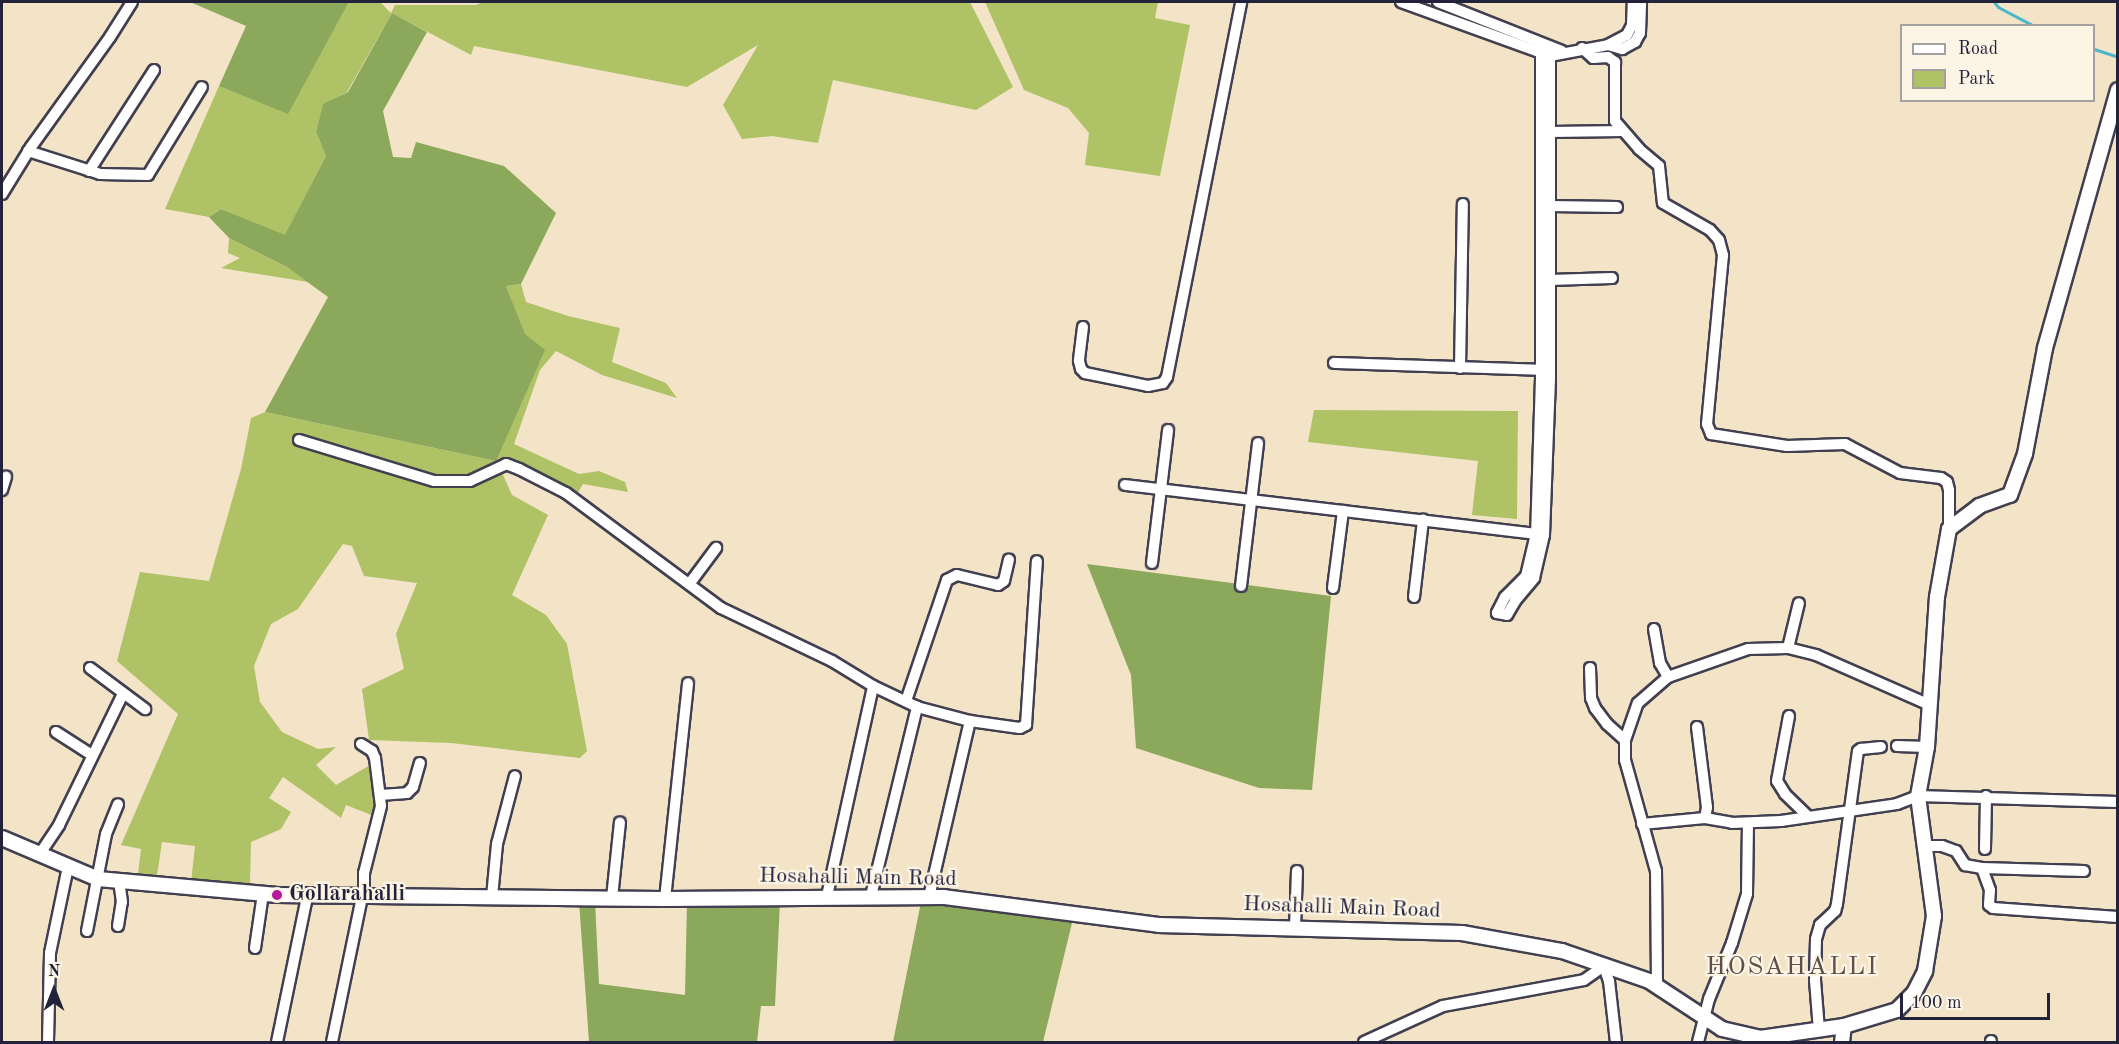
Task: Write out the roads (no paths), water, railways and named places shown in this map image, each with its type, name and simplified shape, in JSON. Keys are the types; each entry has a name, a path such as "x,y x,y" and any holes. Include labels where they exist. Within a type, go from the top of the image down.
{"street":[{"path":"2,194 28,151 110,37 132,2"},
{"path":"1083,327 1079,361 1085,373 1148,386 1163,383 1167,378 1241,2"},
{"path":"1401,2 1545,55 1608,45 1627,35 1632,25 1633,2"},
{"path":"1438,2 1562,51"},
{"path":"1608,45 1622,49 1635,42 1640,33 1641,2"},
{"path":"1582,48 1593,58 1608,57 1615,62 1615,121 1623,132 1659,166 1663,203 1710,230 1719,240 1723,255 1707,424 1711,434 1787,446 1845,444 1900,473 1941,478 1947,482 1949,490 1949,529"},
{"path":"1502,614 1505,597 1526,576 1540,534 1550,379 1550,132 1545,55"},
{"path":"1540,534 1545,55"},
{"path":"89,171 154,70"},
{"path":"28,151 100,174 148,175 202,87"},
{"path":"1949,529 1979,506 2010,495 2025,454 2045,348 2118,90"},
{"path":"1550,132 1623,132"},
{"path":"1460,368 1463,204"},
{"path":"1550,206 1617,207"},
{"path":"1550,280 1612,278"},
{"path":"1334,363 1541,370"},
{"path":"1152,563 1168,430"},
{"path":"299,440 434,481 470,481 506,464 519,469 566,493 721,608 832,661 873,686 917,707 969,721 1020,728 1026,724 1037,561"},
{"path":"1242,586 1258,443"},
{"path":"2,490 6,477"},
{"path":"1125,485 1540,534"},
{"path":"1333,588 1343,511"},
{"path":"1414,597 1423,520"},
{"name":"Hosahalli Main Road","path":"2,838 98,879 307,897 664,899 929,897 1159,925 1462,933 1562,951 1657,984 1722,1029 1760,1038 1819,1030 1844,1026 1897,1010 1914,993 1925,971 1934,916 1918,796 1927,747 1937,597 1949,529"},
{"path":"690,583 716,548"},
{"path":"906,701 947,580 957,575 998,585 1004,581 1009,560"},
{"path":"1788,648 1799,603"},
{"path":"1654,629 1660,663 1668,677"},
{"path":"1657,984 1656,870 1625,760 1625,740 1638,703 1668,677 1748,649 1788,648 1816,655 1930,705"},
{"path":"90,668 145,709"},
{"path":"1590,668 1591,699 1595,708 1607,724 1625,740"},
{"path":"664,899 688,683"},
{"path":"827,896 873,686"},
{"path":"39,855 59,825 123,694"},
{"path":"871,896 917,707"},
{"path":"1789,716 1777,781 1785,794 1808,816"},
{"path":"929,897 969,721"},
{"path":"1697,726 1707,807 1704,818"},
{"path":"56,732 92,755"},
{"path":"332,1042 363,897 364,873 378,825 380,795 375,758 372,751 361,744"},
{"path":"1897,746 1927,747"},
{"path":"1819,1030 1815,980 1816,939 1820,925 1835,911 1837,904 1858,751 1881,747"},
{"path":"380,795 407,793 413,787 420,762"},
{"path":"492,897 497,844 515,776"},
{"path":"1642,824 1704,818 1748,823 1849,812 1897,804 1918,796 1986,796 2118,802"},
{"path":"1985,849 1986,796"},
{"path":"87,931 106,834 118,804"},
{"path":"612,898 620,822"},
{"path":"1698,1042 1704,1016 1748,894 1748,823"},
{"path":"1926,846 1956,851 1965,865 1982,868 2084,871"},
{"path":"48,1042 50,953 68,867"},
{"path":"1982,868 1990,890 1989,905 1993,908 2118,917"},
{"path":"1295,928 1297,871"},
{"path":"118,926 122,902 119,881"},
{"path":"255,948 263,894"},
{"path":"277,1042 307,897"},
{"path":"1364,1042 1443,1006 1584,980 1604,966 1609,981 1616,1042"},
{"path":"1842,1042 1844,1026"}],"waterway":[{"path":"1994,2 1998,7 2030,24"},
{"path":"2095,49 2118,57"}],"place":[{"name":"Gollarahalli","path":"277,895"}],"district":[{"name":"HOSAHALLI","path":"1792,968"}]}
